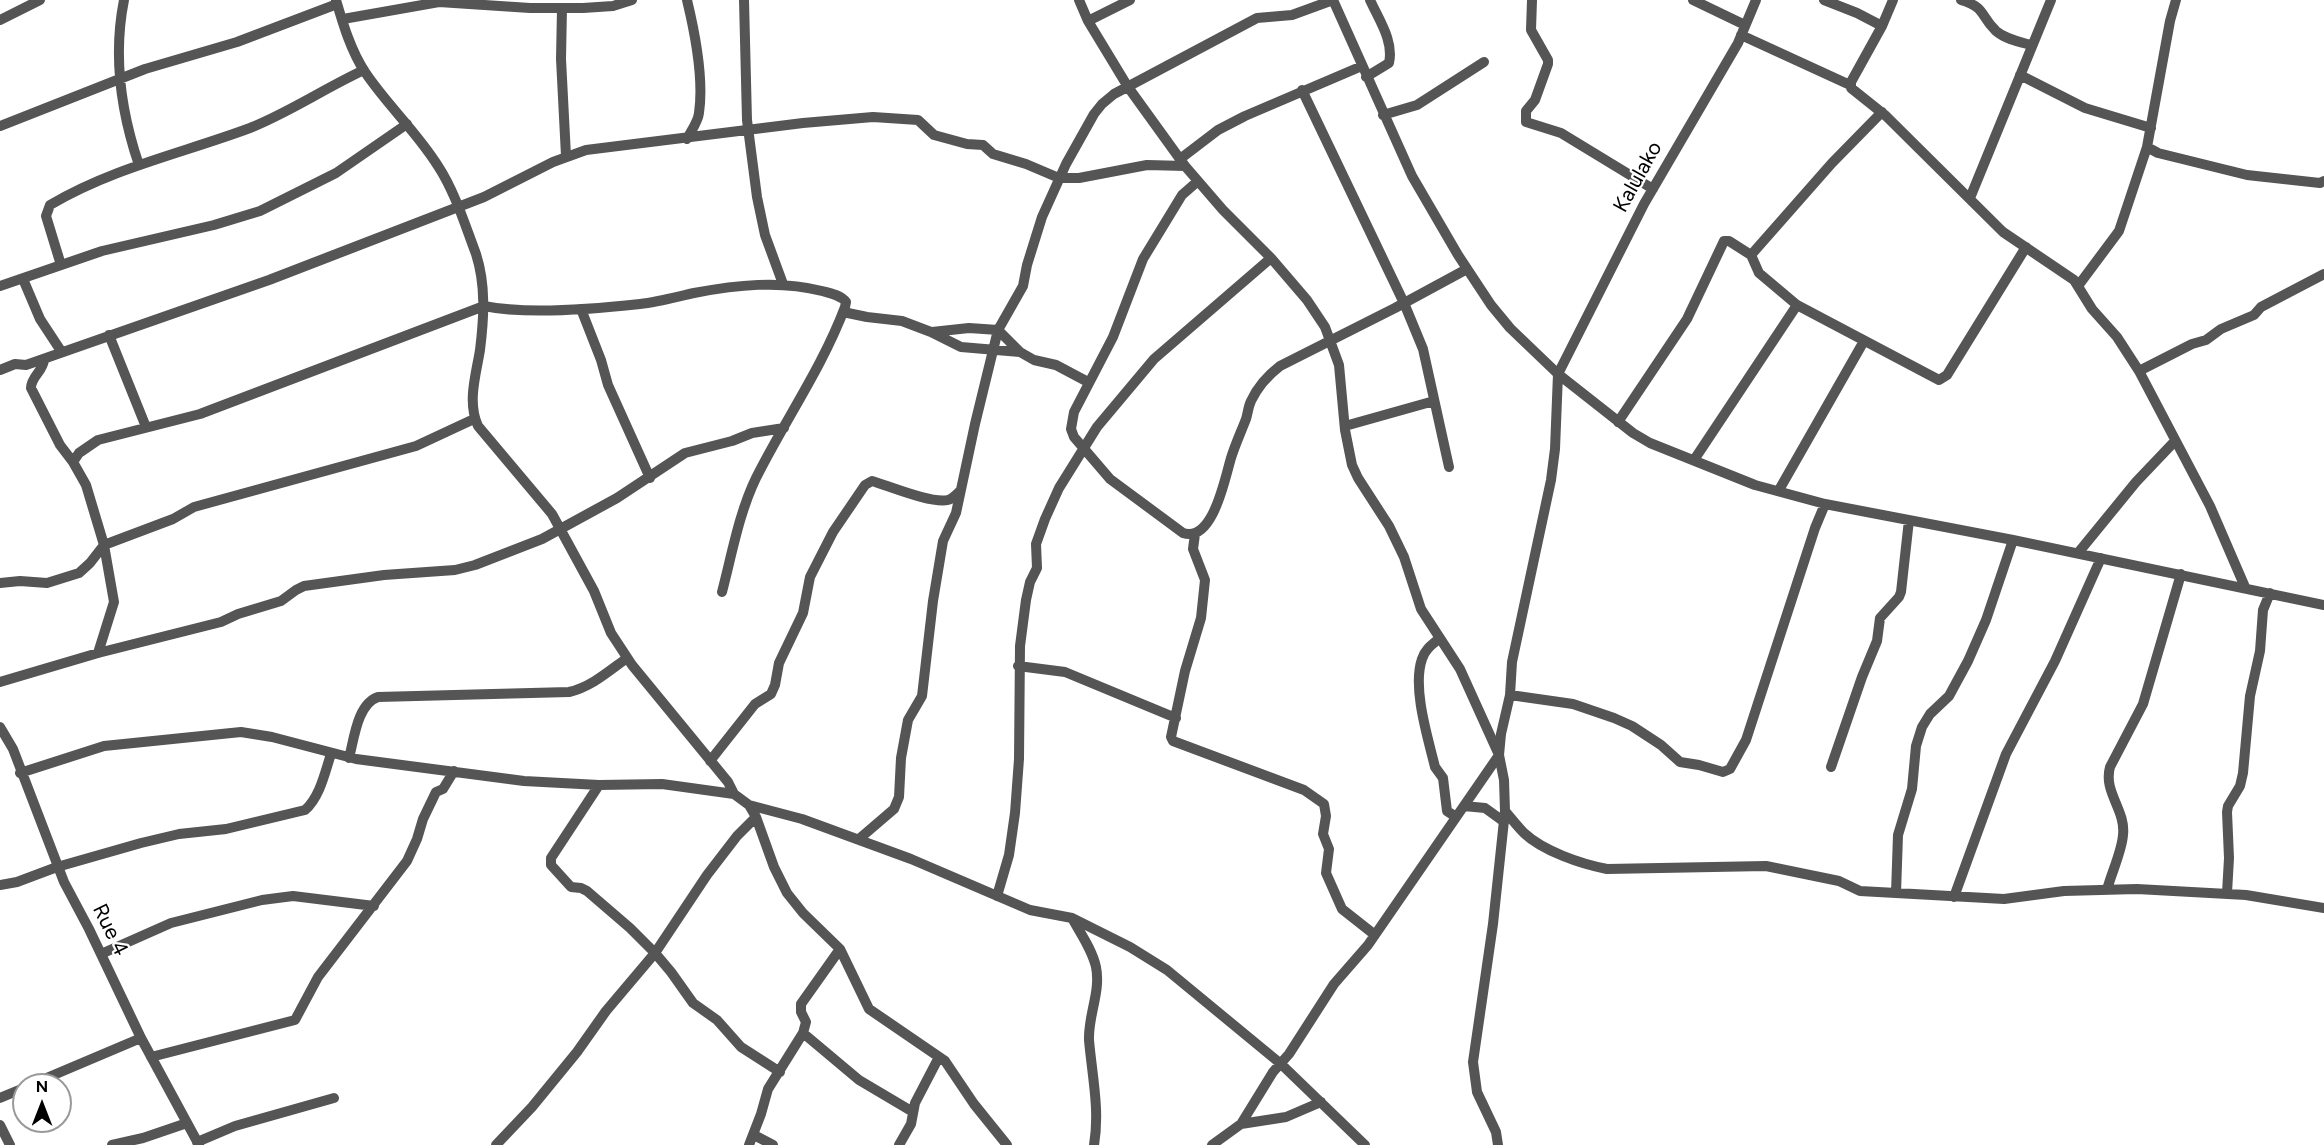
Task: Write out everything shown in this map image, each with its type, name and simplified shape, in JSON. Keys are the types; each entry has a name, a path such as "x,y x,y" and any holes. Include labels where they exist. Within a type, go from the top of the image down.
{"street":[{"path":"0,21 40,0"},
{"path":"124,0 119,35 120,80 131,142 139,165"},
{"path":"343,19 439,2 562,8 613,6 632,0"},
{"path":"687,0 699,86 699,115 687,139"},
{"path":"744,0 748,131 757,197 765,235 783,284"},
{"path":"1079,0 1088,21 1128,87 1182,162 1307,300 1331,340 1339,365 1350,455 1358,478 1389,526 1404,557 1421,609 1460,669 1499,755 1504,780 1504,816 1493,924 1473,1062 1477,1092 1496,1132 1498,1145"},
{"path":"1088,21 1130,0"},
{"path":"859,839 894,809 899,797 908,720 922,696 933,601 944,541 956,513 998,330 1023,286 1042,218 1059,178 1102,104 1128,87 1257,18 1292,15 1333,0 1383,115 1427,205 1491,305 1510,328 1557,374 1618,422 1650,443 1755,485 1825,504 2078,553 2324,605"},
{"path":"1366,77 1389,63 1391,55 1390,45 1371,0"},
{"path":"1532,0 1531,30 1548,64 1535,100 1526,111 1526,122 1561,133 1653,189"},
{"path":"1692,0 1743,30 1850,85 1853,91 1882,112 2003,232 2065,273 2078,286 2098,317 2117,337 2139,371 2210,506 2245,587"},
{"name":"Kalulako","path":"1557,374 1653,189 1743,30 1756,0"},
{"path":"1824,0 1882,26"},
{"path":"1850,85 1882,26 1893,0"},
{"path":"1961,0 1978,6 1996,32 2031,45"},
{"path":"1970,198 2050,0"},
{"path":"2078,286 2119,231 2147,147 2170,21 2176,0"},
{"path":"0,126 145,69 237,42 336,2 352,48 364,70 440,168 479,265 484,306 483,330 473,398 474,419 482,434 543,503 560,529 594,591 611,633 627,658 734,794 749,805 802,819 859,839 1030,910 1072,918 1130,947 1167,970 1281,1064 1365,1145"},
{"path":"562,8 561,59 566,156"},
{"path":"1383,115 1416,105 1484,62"},
{"path":"0,370 11,365 26,365 44,359 61,351 269,280 484,197 566,156 586,150 803,123 873,117 909,119 922,122 934,135 983,146 993,154 1026,164 1059,178 1079,178 1148,165 1182,162 1218,130 1302,90 1362,66"},
{"path":"61,265 46,216 50,205 139,165 252,127 364,70"},
{"path":"2020,75 2085,108 2151,128"},
{"path":"1302,90 1404,303 1423,349 1449,467"},
{"path":"1750,255 1832,163 1882,112"},
{"path":"0,286 102,251 214,225 260,211 336,173 406,124"},
{"path":"2147,147 2158,153 2247,175 2323,184"},
{"path":"1198,182 1182,195 1143,259 1113,337 1074,412 1071,429 1074,437 1110,479 1183,533 1195,534 1203,529 1221,497 1235,445 1247,417 1250,403 1264,378 1280,366 1467,269"},
{"path":"1618,422 1687,319 1724,241 1729,241 1750,255 1759,273 1797,305 1933,377 1944,379 2026,247"},
{"path":"997,896 1009,855 1016,802 1019,759 1018,666 1026,600 1030,582 1037,568 1035,550 1038,535 1059,488 1097,426 1154,359 1271,258"},
{"path":"2139,371 2193,344 2206,340 2221,329 2254,315 2261,307 2324,274"},
{"path":"23,279 40,320 61,351"},
{"path":"73,462 79,453 98,440 200,414 484,306 497,309 581,309 640,304 730,287 783,284 818,290 843,298 846,302 843,312 824,356 756,478 746,503 722,592"},
{"path":"1694,460 1797,305"},
{"path":"581,309 602,360 608,385 650,478"},
{"path":"843,312 867,317 894,318 932,332 961,347 1020,352"},
{"path":"932,332 969,328 998,330 1020,352 1034,360 1056,365 1088,382"},
{"path":"109,335 146,427"},
{"path":"1779,490 1864,341"},
{"path":"44,359 43,367 31,384 31,388 60,445 86,484 104,545 114,602 98,653"},
{"path":"1212,1145 1241,1124 1273,1072 1281,1064 1334,984 1357,960 1499,755 1501,734 1510,695 1512,662 1551,480 1555,450 1557,374"},
{"path":"1345,426 1434,401"},
{"path":"0,583 20,581 47,583 79,573 104,545 173,519 194,507 416,447 474,419"},
{"path":"0,682 98,653 221,622 238,614 282,602 304,586 384,575 464,568 542,539 650,478 685,453 732,441 752,433 784,428"},
{"path":"2078,553 2136,482 2175,441"},
{"path":"710,761 755,704 771,694 776,685 779,663 803,613 810,577 833,532 865,485 872,481 939,500 949,500 960,491"},
{"path":"1510,695 1573,704 1632,726 1661,745 1680,762 1723,772 1730,769 1746,740 1815,528 1825,504"},
{"path":"1831,767 1877,641 1880,618 1901,592 1909,520"},
{"path":"1195,534 1193,549 1204,580 1202,608 1185,671 1171,736 1173,741 1304,789 1324,804 1326,816 1323,834 1329,849 1326,873 1342,909 1375,935"},
{"path":"1896,893 1898,835 1912,789 1916,746 1922,727 1930,714 1949,696 1968,661 1986,620 2013,540"},
{"path":"1954,897 2006,754 2055,661 2101,558"},
{"path":"2107,890 2124,835 2120,808 2109,789 2107,779 2110,768 2143,704 2181,574"},
{"path":"2227,893 2229,858 2227,812 2240,786 2243,773 2250,696 2260,651 2264,609 2270,593"},
{"path":"1440,638 1428,648 1422,657 1419,683 1435,767 1443,778 1448,811 1456,817"},
{"path":"349,758 362,712 371,699 508,692 569,692 578,690 627,658"},
{"path":"1018,666 1065,672 1176,718"},
{"name":"Rue 4","path":"1,729 13,749 20,773 57,867 141,1038 198,1143"},
{"path":"20,773 104,746 216,734 257,734 349,758 524,782 599,785 662,784 734,794"},
{"path":"0,885 17,882 57,867 141,843 179,834 226,829 305,810 311,805 318,790 331,754"},
{"path":"151,1057 295,1020 318,977 407,861 436,792 443,789 454,771"},
{"path":"599,785 567,832 550,863 570,887 587,891 630,928 671,972 693,1003 717,1020 741,1047 780,1072"},
{"path":"749,805 787,893 803,913 840,949 869,1010 939,1057 951,1068 974,1104 1007,1145"},
{"path":"1464,806 1485,808 1504,816 1539,844 1587,865 1607,869 1766,866 1839,881 1860,891 2004,899 2064,891 2227,893 2324,908"},
{"path":"496,1145 532,1107 583,1044 606,1011 655,953 707,875 737,836 756,817"},
{"path":"101,954 171,923 262,900 293,896 374,906"},
{"path":"1072,918 1090,950 1096,967 1096,999 1089,1038 1098,1117 1094,1145"},
{"path":"773,1145 752,1140 768,1089 803,1033 806,1022 801,1012 801,1004 840,949"},
{"path":"803,1033 859,1080 913,1112"},
{"path":"58,1073 141,1038"},
{"path":"899,1145 911,1124 915,1103 939,1057"},
{"path":"198,1143 235,1126 334,1098"},
{"path":"1241,1124 1286,1117 1321,1102"},
{"path":"112,1145 150,1136 187,1123"},
{"path":"0,1125 10,1145"}]}
